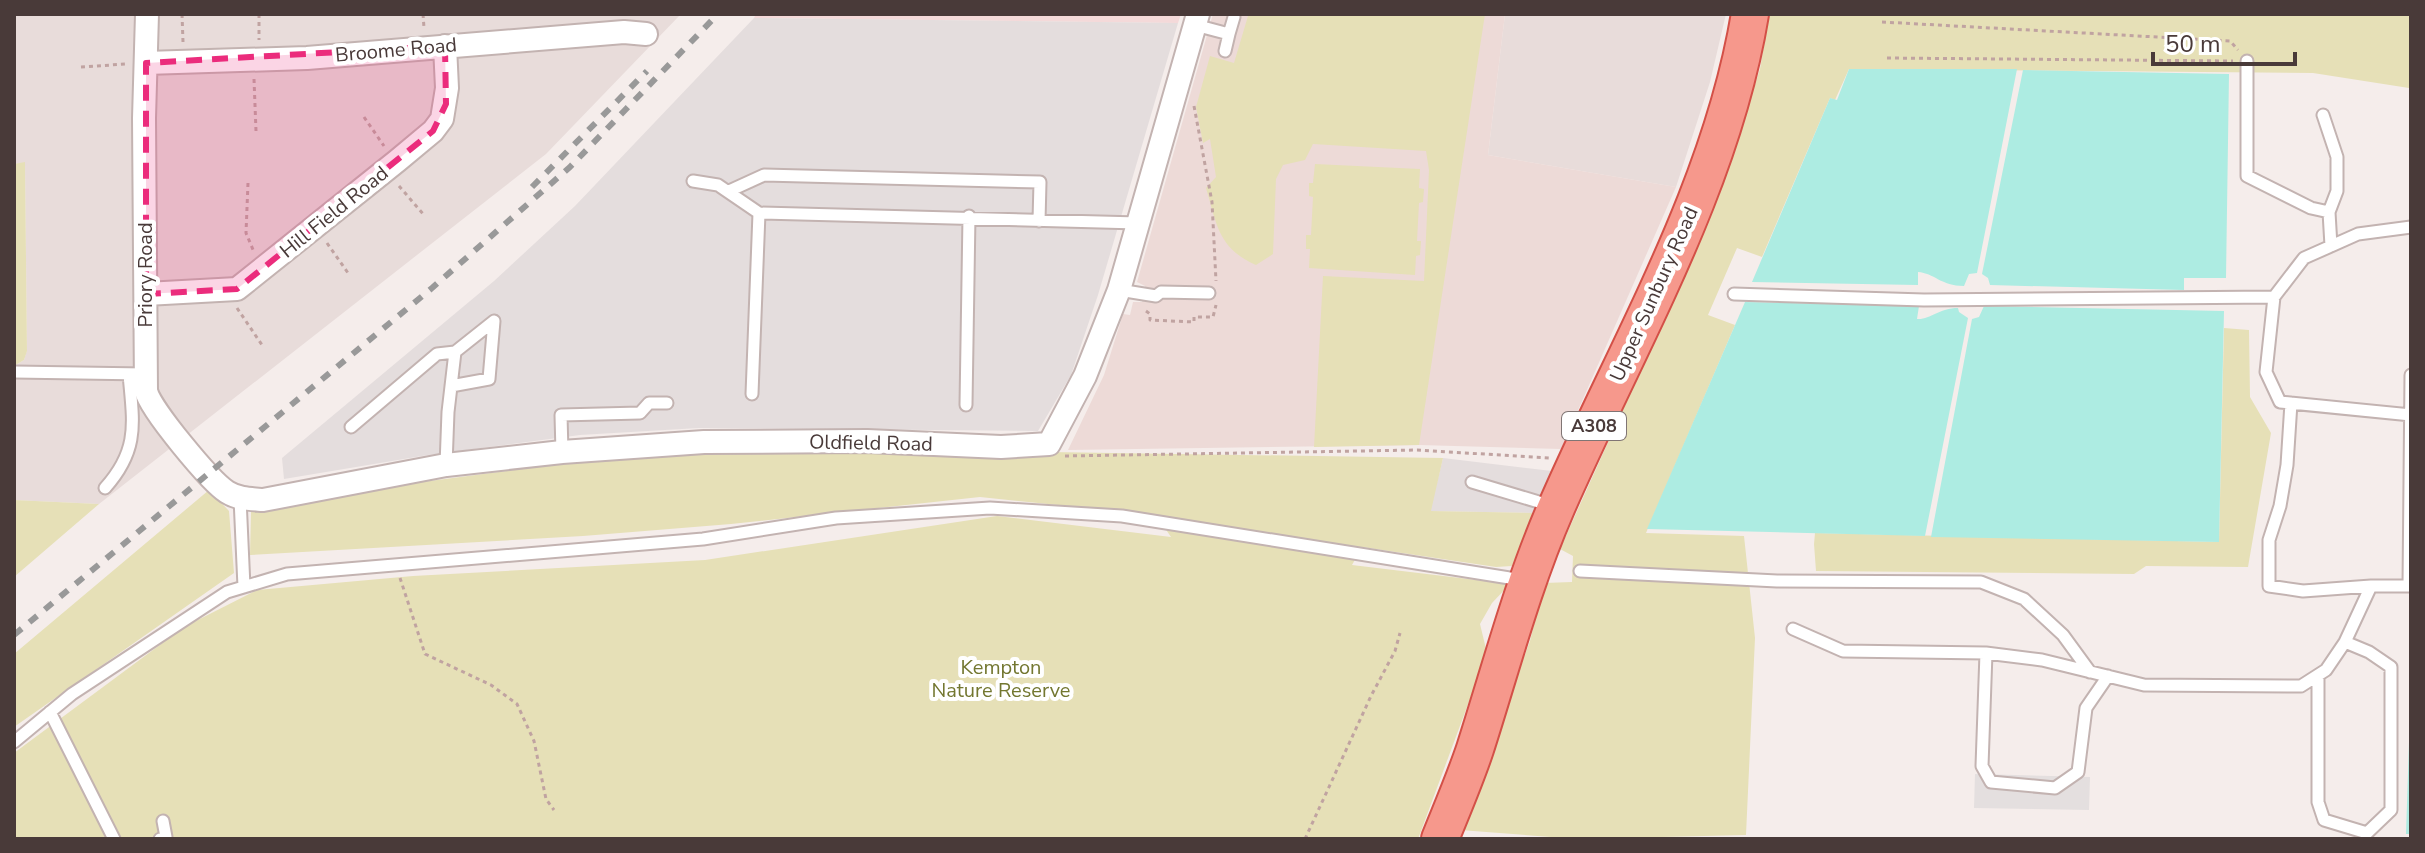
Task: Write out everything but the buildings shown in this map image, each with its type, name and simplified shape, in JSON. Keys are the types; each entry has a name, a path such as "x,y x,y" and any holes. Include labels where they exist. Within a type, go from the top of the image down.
{"highway":[{"name":"Upper Sunbury Road","path":"1440,839 1474,753 1526,582 1556,508 1701,187 1727,113 1750,14"}],"street":[{"name":"Priory Road","path":"147,14 146,294 137,374 154,408 216,483 240,498"},
{"path":"1049,444 1085,376 1115,301 1196,19"},
{"name":"Broome Road","path":"146,63 256,60 624,32 646,34"},
{"name":"Hill Field Road","path":"146,294 237,289 391,166 433,131 442,119 447,88 445,46"},
{"name":"Oldfield Road","path":"240,498 263,500 291,496 446,465 562,452 704,442 867,441 1001,447 1049,444"}],"lane":[{"path":"1225,51 1234,17"},
{"path":"1196,19 1229,34"},
{"path":"2247,61 2247,176 2311,208 2329,212"},
{"path":"2323,115 2337,157 2337,191 2329,212 2331,246"},
{"path":"729,191 764,175 1040,182 1039,221"},
{"path":"693,181 718,185 759,213 969,216 1138,223"},
{"path":"752,394 759,213"},
{"path":"966,405 969,216"},
{"path":"2410,415 2280,402 2266,372 2274,297 2304,258 2358,234 2411,227"},
{"path":"1115,301 1156,296 1161,292 1213,293"},
{"path":"1734,294 1924,300 2274,297"},
{"path":"351,427 437,354 455,352 494,321 489,379 451,386"},
{"path":"446,465 455,352"},
{"path":"14,372 137,374 133,436 122,470 105,488"},
{"path":"2291,403 2285,479 2269,540 2269,586 2303,591 2410,586 2411,375"},
{"path":"562,452 561,415 640,413 649,403 667,403"},
{"path":"1472,482 1556,508"},
{"path":"240,498 244,587"},
{"path":"14,742 72,694 227,592 287,574 703,539 836,518 990,508 1122,516 1526,582"},
{"path":"1580,571 1777,581 1981,582 2024,599 2063,635 2090,672"},
{"path":"1793,629 1843,651 1986,653 2042,660 2144,685 2301,686 2326,670 2345,642 2371,586"},
{"path":"2318,676 2318,802 2324,820 2367,833 2391,810 2391,667 2369,652 2345,642"},
{"path":"1986,653 1982,766 1991,782 2055,788 2078,772 2086,708 2108,676"},
{"path":"50,712 114,839"},
{"path":"160,839 166,837 163,821"}],"path":[{"path":"182,14 183,60"},
{"path":"256,131 259,14"},
{"path":"1882,22 2230,41 2247,61"},
{"path":"1887,58 2247,61"},
{"path":"81,67 146,63"},
{"path":"1115,301 1124,312 1132,305 1150,314 1150,320 1194,322 1194,317 1213,317 1212,202 1193,105"},
{"path":"364,117 391,166 424,215"},
{"path":"248,183 246,233 261,270"},
{"path":"315,227 348,273"},
{"path":"229,290 242,318 262,345"},
{"path":"1049,444 1066,457 1417,450 1550,458"},
{"path":"395,563 425,654 491,685 517,704 534,741 546,799 554,810"},
{"path":"1305,839 1395,651 1400,633"}],"highlighted area":[{"path":"445,46 446,104 433,131 237,289 146,294 146,63"}],"shaded area":[{"path":"14,14 681,14 546,154 99,504 14,500 14,366 24,360 27,350 25,163 14,164"},
{"path":"756,14 1181,14 1178,23 754,18"},
{"path":"1213,14 1505,14 1488,155 1676,187 1561,449 1419,445 1068,450 1104,375 1123,314 1130,315 1133,302 1142,302 1145,286 1137,282"},
{"path":"1505,14 1726,14 1710,82 1676,187 1488,155"},
{"path":"754,18 1178,23 1098,295 1071,375 1038,431 699,428 580,435 428,455 284,479 282,458 494,281 575,206"},
{"path":"1443,458 1552,471 1534,513 1430,511"},
{"path":"1975,774 2090,777 2089,810 1974,808"}],"green space":[{"path":"1245,14 1485,14 1419,445 1314,447 1323,276 1424,281 1429,170 1426,151 1313,144 1305,160 1283,165 1276,179 1273,254 1256,265 1243,258 1226,243 1213,213 1206,188 1216,177 1210,139 1203,143 1196,107 1210,56 1234,63 1248,16"},
{"path":"1769,14 2411,14 2409,88 2313,73 1849,69 1835,100 1830,98 1762,257 1737,248 1708,315 1735,325 1646,533 1744,536 1755,638 1746,835 1578,839 1460,830 1530,641 1544,583 1572,582 1573,556 1560,549 1719,196 1760,69"},
{"path":"25,162 27,351 24,360 14,366 14,164"},
{"path":"1315,164 1420,169 1419,188 1424,189 1423,202 1419,203 1417,241 1421,241 1415,275 1309,268 1310,249 1306,249 1306,235 1311,235 1313,197 1309,196 1309,183 1313,183"},
{"path":"2224,328 2249,330 2250,397 2271,433 2248,567 2146,566 2134,574 1816,571 1815,533 2219,542"},
{"name":"Kempton Nature Reserve","path":"870,446 1443,458 1431,511 1534,513 1512,566 1496,567 1362,547 1352,565 1510,584 1492,603 1480,624 1487,653 1418,839 14,839 14,753 184,627 257,590 413,576 705,560 997,516 1171,537 1156,515 980,497 731,524 583,536 250,555 251,512 315,496 621,456"},
{"path":"209,490 229,511 234,573 14,727 14,654"},
{"path":"14,500 99,504 14,577"}],"water":[{"path":"1849,69 2017,69 1977,273 1969,274 1964,286 1949,284 1918,272 1918,285 1752,282 1830,98 1837,100"},
{"path":"2023,70 2229,74 2226,278 2184,278 2184,290 1990,285 1988,278 1982,274"},
{"path":"1745,302 1919,306 1917,319 1958,308 1968,318 1925,536 1647,529"},
{"path":"1984,306 2224,311 2219,542 1931,537 1972,319 1979,317"},
{"path":"2411,681 2411,834 2406,834"}],"railway":[{"path":"14,635 432,288 570,167 718,14"},
{"path":"532,187 647,71"}]}
